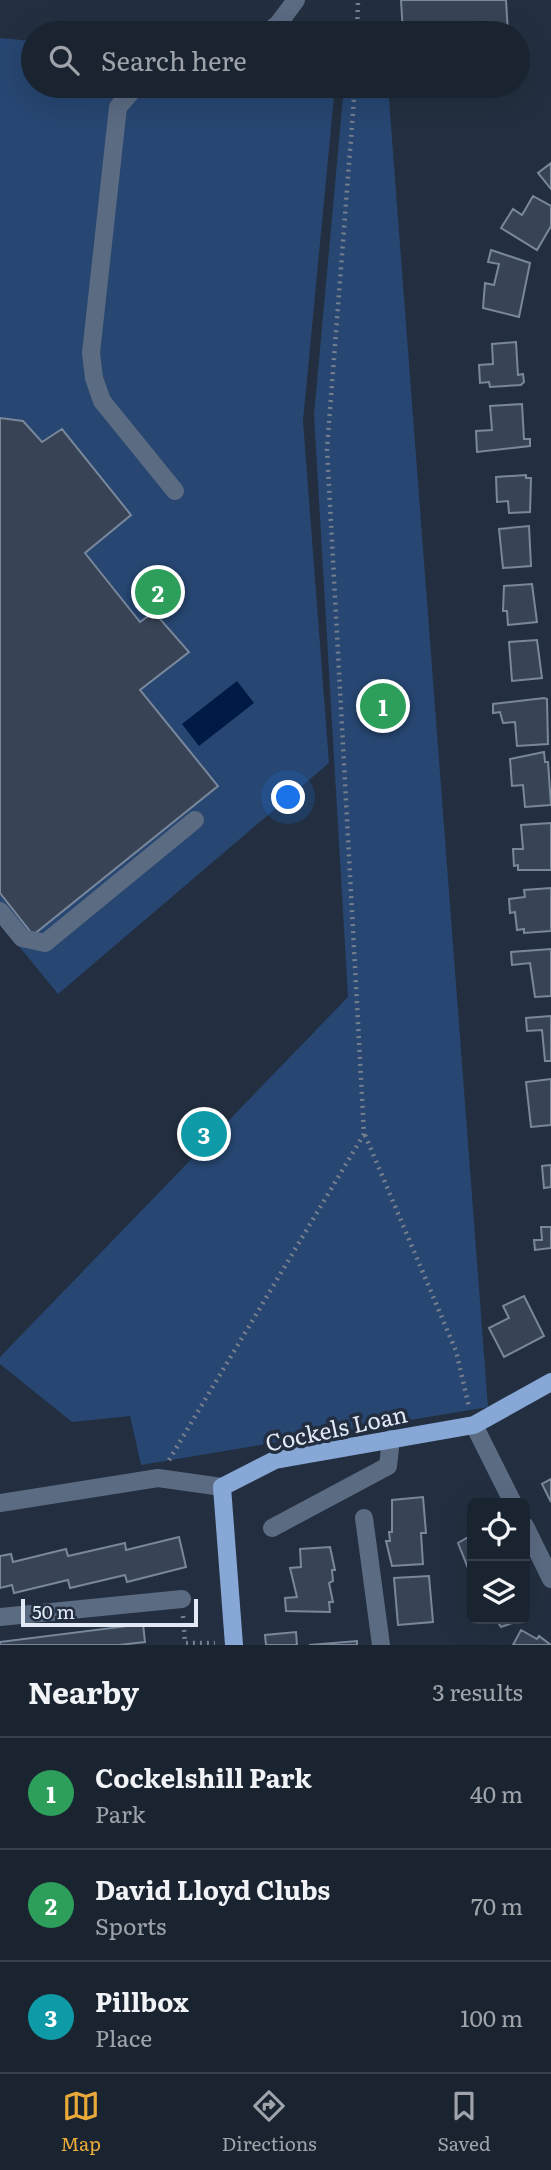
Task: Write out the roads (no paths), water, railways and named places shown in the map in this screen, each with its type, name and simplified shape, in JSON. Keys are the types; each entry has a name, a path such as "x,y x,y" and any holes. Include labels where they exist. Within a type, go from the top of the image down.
{"main road":[{"name":"Cockels Loan","path":"222,1487 275,1460 474,1425 551,1382"},
{"path":"222,1487 234,1644"}],"street":[{"path":"280,21 296,0"},
{"path":"126,98 118,107 91,353 94,378 103,401 175,491"},
{"path":"0,911 22,937 45,943 195,820"},
{"path":"474,1425 510,1498"},
{"path":"272,1528 388,1466 391,1439"},
{"path":"0,1503 158,1478 222,1487"},
{"path":"364,1518 381,1645"},
{"path":"530,1537 551,1578"},
{"path":"0,1617 182,1600"}],"place":[{"name":"David Lloyd Clubs","path":"158,592"},
{"name":"Cockelshill Park","path":"383,706"},
{"name":"Pillbox","path":"204,1134"}]}
